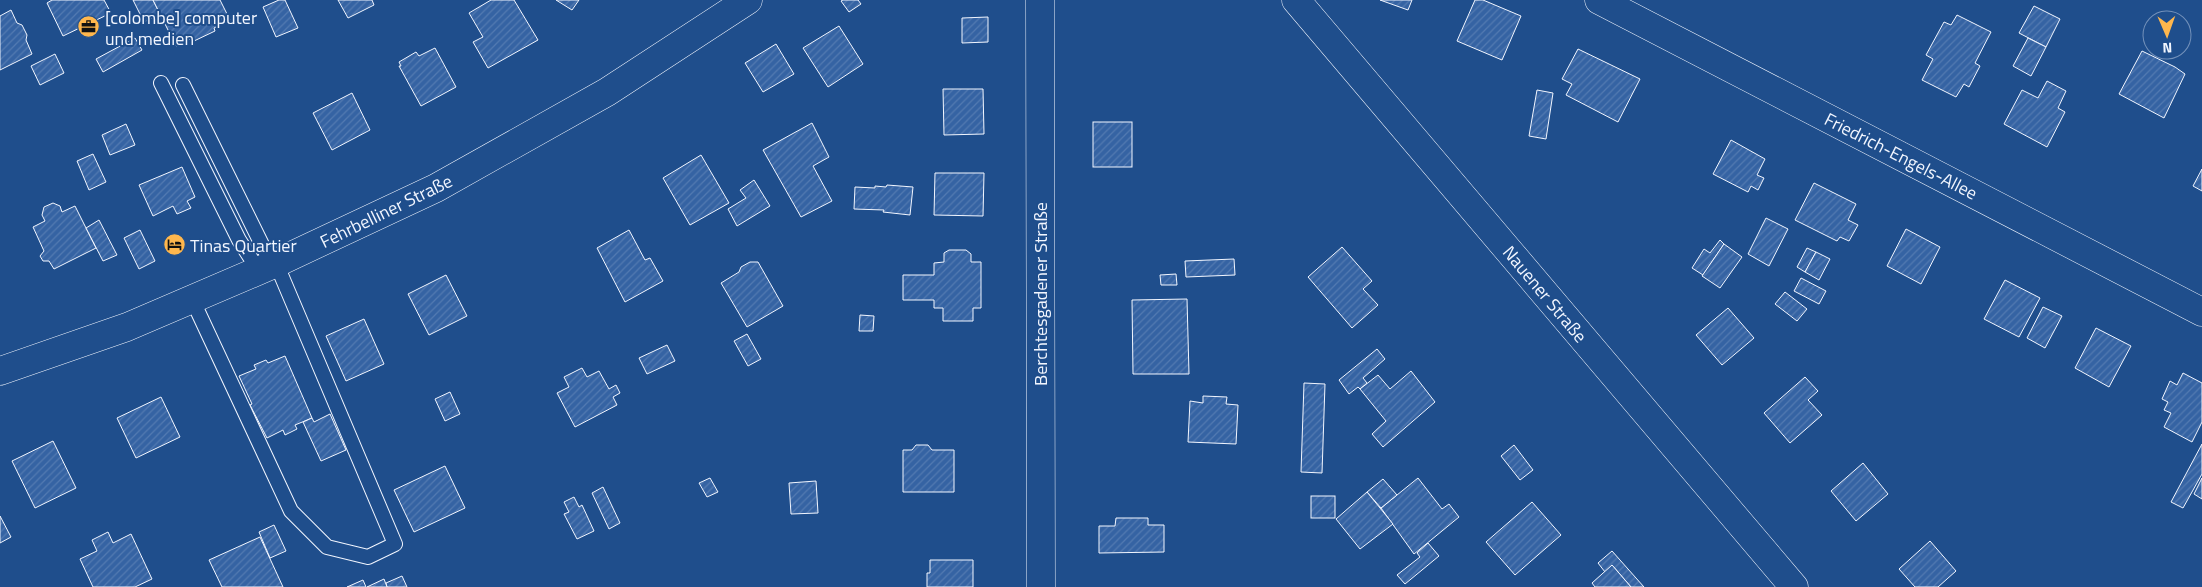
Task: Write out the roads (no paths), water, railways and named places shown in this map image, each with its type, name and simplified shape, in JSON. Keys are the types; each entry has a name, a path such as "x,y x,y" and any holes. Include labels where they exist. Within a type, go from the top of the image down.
{"street":[{"name":"Fehrbelliner Straße","path":"0,371 127,327 192,300 436,188 607,92 748,0"},
{"name":"Berchtesgadener Straße","path":"1040,0 1041,587"},
{"name":"Nauener Straße","path":"1296,0 1794,587"},
{"name":"Friedrich-Engels-Allee","path":"1599,0 2202,312"}],"lane":[{"path":"161,82 239,240 269,266"},
{"path":"183,85 269,266 395,544 368,557 327,547 291,511 192,300"}],"place":[{"name":"[colombe] computer und medien","path":"89,27"},
{"name":"Tinas Quartier","path":"174,245"}]}
